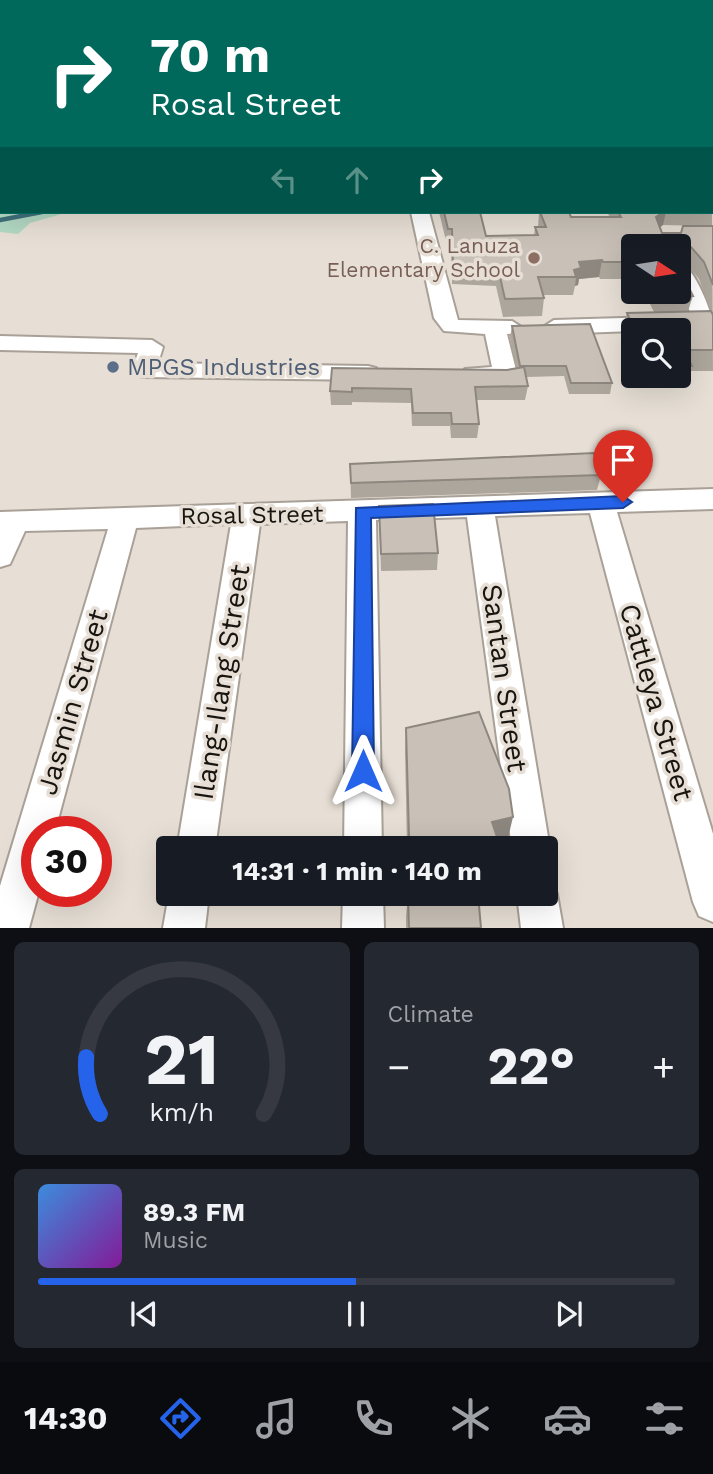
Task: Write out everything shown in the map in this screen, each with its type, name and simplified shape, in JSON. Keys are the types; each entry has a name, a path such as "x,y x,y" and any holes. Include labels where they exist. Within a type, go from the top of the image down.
{"street":[{"path":"420,214 445,318 452,326 495,328 709,323 691,290"},
{"path":"451,373 505,374 495,328"},
{"path":"0,343 152,347 144,370 396,373"},
{"name":"Rosal Street","path":"7,522 713,499"},
{"name":"Cattleya Street","path":"601,503 713,901"},
{"name":"Santan Street","path":"480,508 529,836"},
{"path":"362,512 363,836"},
{"name":"Ilang-Ilang Street","path":"198,836 247,515"},
{"name":"Jasmin Street","path":"8,928 125,517"},
{"path":"0,556 7,522"},
{"path":"184,928 187,906"},
{"path":"363,906 363,928"},
{"path":"539,906 542,928"}],"green space":[{"path":"0,214 62,214 30,223 18,234 0,232"}],"building":[{"path":"444,214 480,214 486,236 538,235 535,227 546,227 541,214 621,217 619,214 660,214 656,217 662,233 681,233 683,226 713,226 713,285 704,262 691,247 691,234 621,234 621,262 579,262 581,268 574,270 576,277 538,277 544,298 505,299 498,268 453,267 452,229 448,229"},
{"path":"711,311 713,350 691,350 691,318 629,318 627,313"},
{"path":"590,324 612,383 571,383 566,366 520,366 512,326"},
{"path":"524,367 528,386 475,387 479,424 452,424 451,413 413,413 411,389 352,388 352,392 330,391 332,368 507,370"},
{"path":"594,453 601,475 351,483 350,464"},
{"path":"433,504 438,553 381,554 379,506"},
{"path":"479,712 509,789 513,817 492,822 497,836 409,836 406,728"},
{"path":"408,906 479,906 481,928 409,928"}],"waterway":[{"path":"0,220 32,214"}],"place":[{"name":"C. Lanuza Elementary School","path":"534,258"},
{"name":"MPGS Industries","path":"113,367"}],"route":[{"path":"363,771 362,512 623,502"}]}
